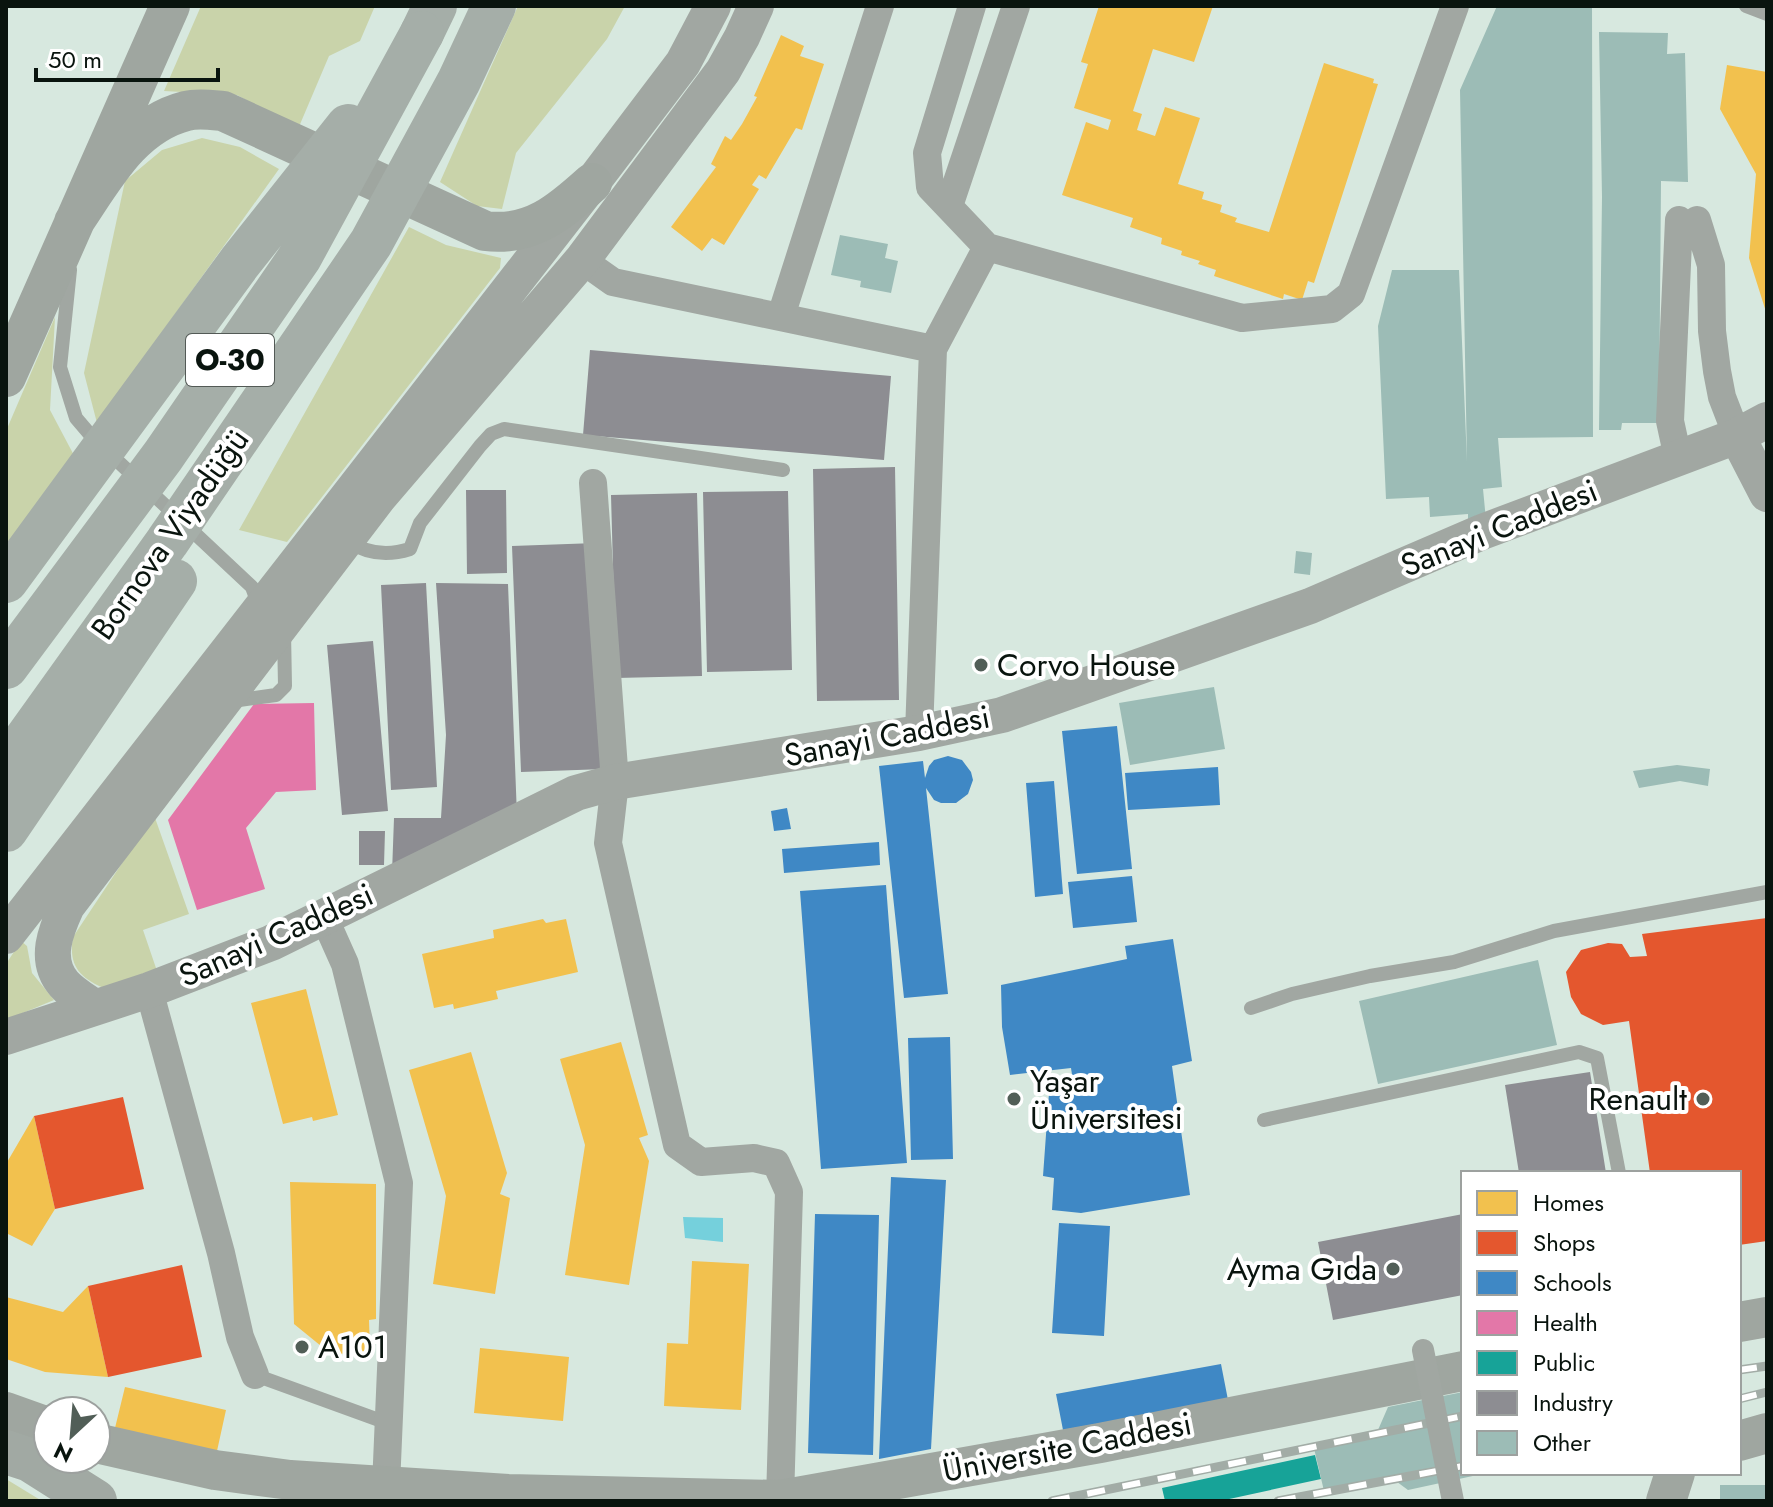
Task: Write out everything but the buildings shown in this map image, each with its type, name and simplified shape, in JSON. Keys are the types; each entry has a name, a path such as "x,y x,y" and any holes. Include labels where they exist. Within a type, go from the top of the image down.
{"highway":[{"name":"Bornova Viyadüğü","path":"6,767 167,542 371,243 459,81 494,6"},
{"name":"Bornova Viyadüğü","path":"6,667 163,456 300,257 428,20"},
{"path":"6,581 240,262 428,20"},
{"name":"O-30","path":"6,830 176,579 371,243"}],"main road":[{"path":"6,377 170,6"},
{"path":"74,222 118,157 144,131 157,121 189,110 223,111 485,231 521,231 544,222 592,183"},
{"path":"1741,1322 1767,1317"},
{"name":"Üniversite Caddesi","path":"112,1446 229,1472 290,1480 508,1494 778,1500 1100,1443 1461,1371"},
{"path":"6,1412 32,1421"},
{"path":"1741,1440 1767,1433"},
{"path":"6,1452 30,1460 95,1501"},
{"path":"1666,1501 1674,1475"}],"street":[{"path":"6,936 272,616 683,63 713,6"},
{"path":"94,1007 62,983 52,955 55,935 67,906 224,702 272,616 347,541 379,497 582,260 723,71 756,6"},
{"path":"781,316 880,6"},
{"path":"972,6 927,153 930,187 987,247 1242,318 1332,309 1351,294 1455,6"},
{"path":"949,206 1016,6"},
{"path":"1678,458 1670,421 1688,220 1711,265 1712,331 1719,384 1752,428 1767,494"},
{"path":"919,733 933,349 987,247"},
{"path":"582,260 613,282 933,349"},
{"name":"Sanayi Caddesi","path":"6,1037 149,990 271,943 576,793 615,782 919,733 1002,715 1295,611 1482,532 1752,428"},
{"path":"593,483 615,782 608,843 677,1145 701,1162 754,1158 776,1163 789,1192 778,1500"},
{"path":"324,917 345,964 399,1183 386,1486"},
{"path":"149,990 221,1253 240,1337 255,1375"},
{"path":"1423,1350 1453,1501"}],"lane":[{"path":"1746,6 1767,14"},
{"path":"74,222 60,367 76,418 93,438 252,587 272,616"},
{"path":"347,541 358,548 382,554 410,549 420,523 491,434 504,429 783,470"},
{"path":"1251,1008 1292,994 1370,976 1454,962 1554,931 1767,892"},
{"path":"1264,1120 1579,1052 1597,1058 1619,1171"},
{"path":"255,1375 391,1424"}],"green space":[{"path":"201,6 375,6 360,41 329,56 298,129 237,95 164,91"},
{"path":"518,6 625,6 607,39 516,153 502,209 477,206 440,182"},
{"path":"202,138 240,147 279,169 97,423 84,373 125,181 162,150"},
{"path":"409,227 446,245 501,258 500,268 287,542 239,530"},
{"path":"55,317 50,410 77,461 6,558 6,431"},
{"path":"154,815 189,914 143,930 157,971 106,989 78,970 72,956 73,937"},
{"path":"21,941 27,946 32,973 54,1000 6,1020 6,964"},
{"path":"6,1479 42,1501 6,1501"}],"water":[{"path":"683,1217 723,1218 723,1242 685,1238"}],"railway":[{"path":"1741,1370 1767,1366"},
{"path":"1741,1398 1767,1392"},
{"path":"1052,1501 1461,1416"},
{"path":"1278,1501 1461,1466"}],"place":[{"name":"Corvo House","path":"981,665"},
{"name":"Yaşar Üniversitesi","path":"1014,1099"},
{"name":"Renault","path":"1703,1099"},
{"name":"Ayma Gıda","path":"1393,1269"},
{"name":"A101","path":"302,1347"}]}
